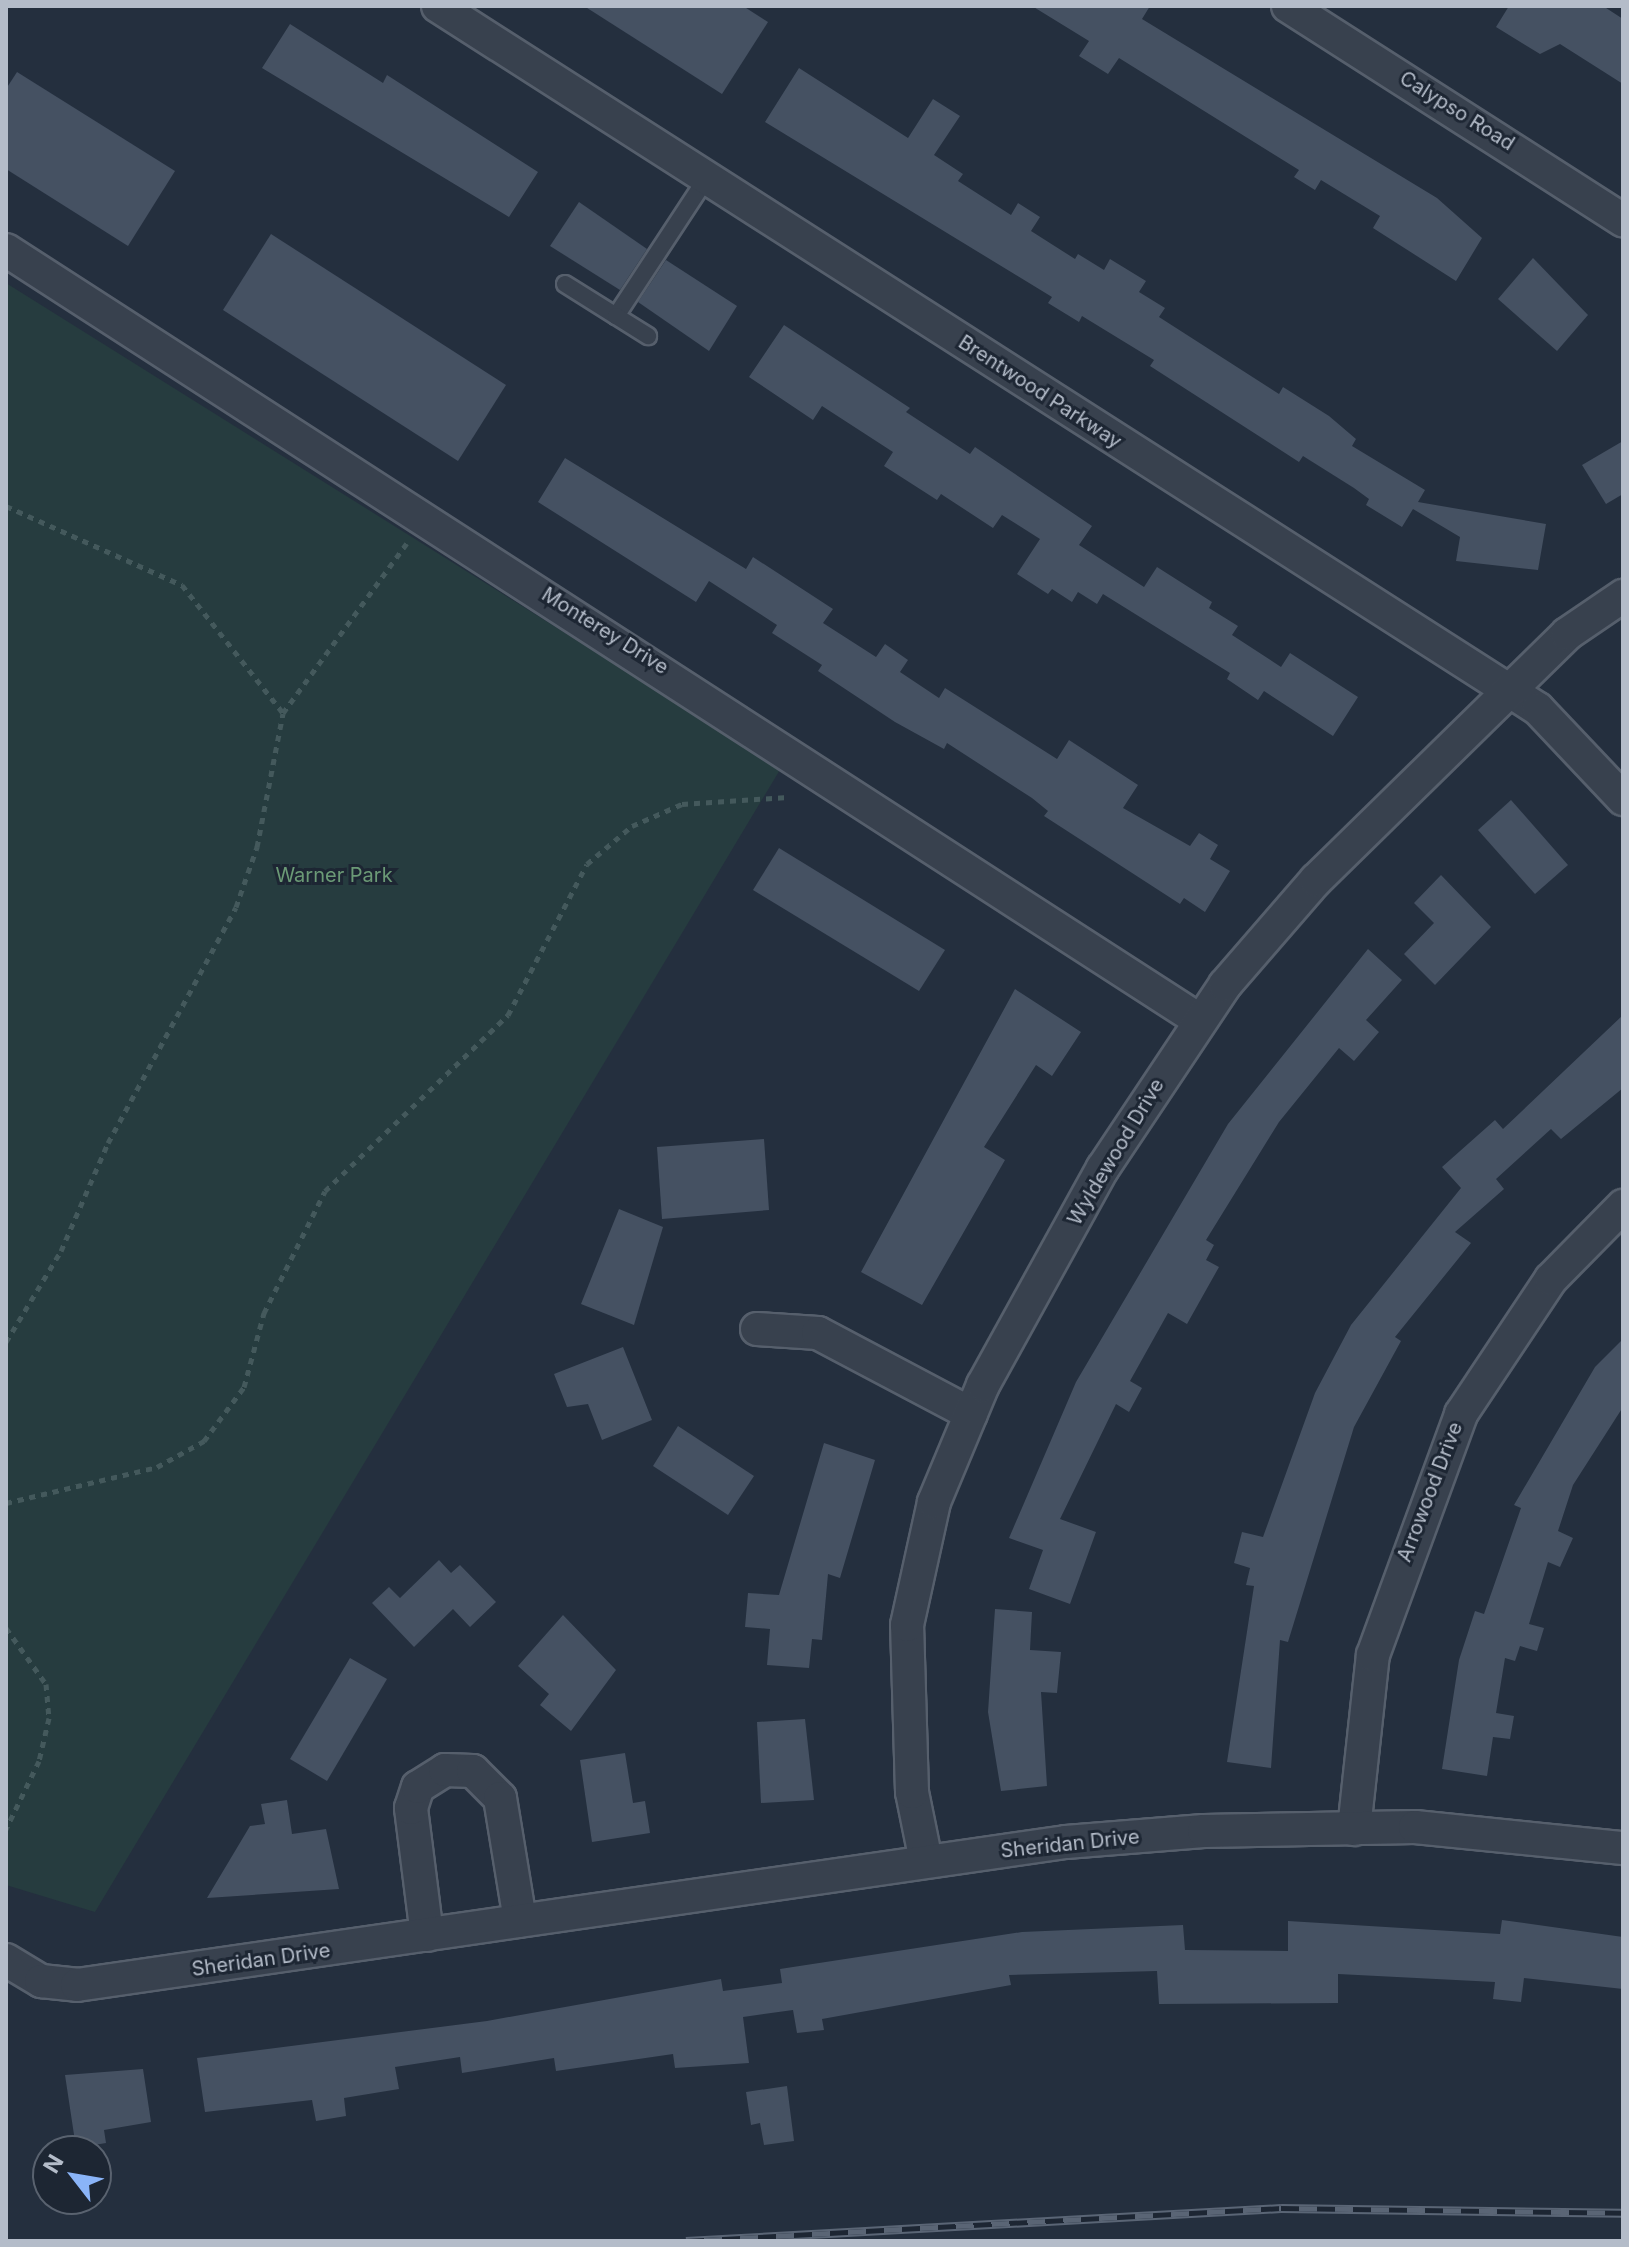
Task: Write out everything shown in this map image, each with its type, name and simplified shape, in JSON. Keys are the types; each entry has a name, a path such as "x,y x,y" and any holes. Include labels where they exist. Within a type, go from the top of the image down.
{"street":[{"name":"Brentwood Parkway","path":"438,6 1552,719 1623,799"},
{"name":"Calypso Road","path":"1288,6 1623,220"},
{"name":"Monterey Drive","path":"6,250 426,518 1199,1020"},
{"name":"Wyldewood Drive","path":"926,1861 912,1792 907,1625 934,1502 971,1414 1103,1168 1199,1020 1316,880 1567,634 1623,596"},
{"name":"Arrowood Drive","path":"1354,1829 1373,1655 1461,1414 1551,1279 1623,1206"},
{"path":"757,1329 818,1333 971,1414"},
{"path":"427,1935 411,1808 418,1787 445,1770 473,1771 493,1789 504,1815 520,1920"},
{"name":"Sheridan Drive","path":"6,1960 41,1981 77,1985 926,1861 1204,1831 1415,1827 1623,1848"}],"lane":[{"path":"616,316 706,179"},
{"path":"565,284 648,336"}],"path":[{"path":"6,506 182,585 283,713"},
{"path":"6,1342 61,1251 108,1143 236,907 257,847 283,713 426,518"},
{"path":"6,1503 157,1467 204,1441 244,1387 264,1313 325,1191 508,1015 587,864 632,826 682,804 788,797"},
{"path":"6,1628 46,1684 49,1718 39,1761 6,1829"}],"green space":[{"name":"Warner Park","path":"6,283 781,768 95,1912 6,1885"}],"building":[{"path":"584,6 743,6 768,22 722,94"},
{"path":"1032,6 1150,6 1142,19 1437,198 1482,238 1456,281 1373,228 1380,216 1321,180 1315,190 1294,177 1299,170 1119,58 1108,74 1079,56 1089,41"},
{"path":"1509,6 1603,6 1623,19 1623,84 1560,44 1540,54 1496,27"},
{"path":"290,24 383,83 387,75 538,172 509,217 262,68"},
{"path":"799,68 908,138 933,99 960,116 934,155 963,174 958,181 1011,215 1018,203 1040,217 1031,231 1075,259 1078,254 1104,270 1110,259 1146,281 1139,292 1165,308 1159,317 1279,394 1283,387 1329,416 1356,439 1352,446 1425,490 1418,502 1546,524 1538,570 1456,561 1460,537 1413,509 1402,527 1366,505 1369,499 1354,488 1303,456 1299,462 1150,366 1154,360 1082,316 1079,322 1048,303 1052,297 765,122"},
{"path":"17,72 175,171 128,246 6,169 6,89"},
{"path":"579,202 647,249 620,290 550,246"},
{"path":"271,234 506,385 458,461 223,310"},
{"path":"1533,258 1588,315 1557,351 1498,299"},
{"path":"666,260 737,306 709,351 638,302"},
{"path":"784,325 910,408 906,412 970,454 975,447 1092,526 1079,545 1144,587 1157,567 1212,602 1209,608 1238,626 1232,635 1281,667 1290,653 1358,697 1333,736 1264,691 1258,700 1227,679 1230,673 1103,594 1097,604 1078,592 1072,602 1052,589 1048,594 1017,574 1040,539 1002,515 993,528 941,494 937,500 884,466 893,452 822,406 813,420 749,377"},
{"path":"1623,441 1623,494 1606,504 1582,465"},
{"path":"565,458 746,569 753,557 833,609 823,623 876,657 885,644 908,660 900,672 939,698 945,688 1057,759 1069,740 1138,785 1123,808 1190,846 1199,833 1218,845 1210,859 1230,871 1205,912 1184,898 1180,904 1044,816 1048,811 1032,798 947,743 944,749 895,722 818,671 822,665 772,633 777,625 709,581 696,602 538,502"},
{"path":"1511,800 1568,865 1535,894 1478,830"},
{"path":"779,848 945,950 919,991 753,890"},
{"path":"1441,875 1491,927 1435,985 1404,954 1434,923 1414,903"},
{"path":"1368,949 1402,980 1366,1020 1379,1032 1354,1061 1339,1048 1279,1122 1206,1240 1214,1245 1206,1260 1219,1267 1187,1324 1168,1313 1130,1381 1142,1388 1129,1412 1116,1404 1060,1519 1096,1532 1070,1604 1029,1589 1043,1550 1009,1538 1076,1382 1228,1124"},
{"path":"1015,989 1081,1032 1052,1076 1036,1065 984,1147 1005,1160 922,1305 861,1272"},
{"path":"1623,1015 1623,1088 1561,1139 1551,1129 1496,1179 1504,1189 1455,1232 1471,1243 1395,1337 1401,1341 1354,1427 1288,1642 1280,1640 1271,1768 1227,1762 1254,1586 1246,1585 1250,1568 1234,1563 1242,1532 1263,1537 1315,1393 1351,1325 1461,1188 1442,1167 1495,1120 1503,1129"},
{"path":"764,1139 769,1210 662,1219 657,1147"},
{"path":"619,1209 663,1227 634,1325 581,1304"},
{"path":"1623,1339 1623,1407 1573,1485 1558,1531 1573,1538 1560,1567 1548,1562 1529,1624 1544,1628 1537,1651 1520,1646 1515,1661 1505,1658 1496,1713 1514,1716 1510,1739 1493,1737 1487,1776 1442,1769 1459,1660 1475,1611 1484,1614 1521,1508 1514,1505 1595,1367"},
{"path":"623,1347 652,1420 602,1440 588,1404 567,1407 554,1374"},
{"path":"678,1426 754,1476 728,1515 653,1466"},
{"path":"824,1443 875,1460 840,1578 828,1574 822,1640 812,1639 809,1668 767,1665 770,1629 745,1627 748,1593 779,1595"},
{"path":"439,1560 451,1573 460,1565 496,1602 470,1627 453,1609 414,1647 372,1603 389,1587 400,1598"},
{"path":"995,1609 1032,1612 1030,1650 1061,1652 1057,1693 1041,1692 1047,1786 1001,1791 988,1712"},
{"path":"563,1615 616,1670 571,1731 540,1705 549,1694 518,1666"},
{"path":"350,1658 387,1679 327,1781 290,1759"},
{"path":"805,1719 814,1800 761,1803 757,1722"},
{"path":"625,1753 633,1803 645,1801 650,1833 592,1842 580,1760"},
{"path":"287,1800 292,1834 326,1829 339,1889 207,1898 250,1826 265,1824 261,1804"},
{"path":"1502,1920 1623,1937 1623,1989 1524,1978 1521,2002 1493,1999 1495,1982 1338,1974 1338,2003 1159,2004 1157,1971 1009,1975 1011,1985 822,2019 824,2030 797,2033 793,2010 743,2017 749,2063 675,2068 673,2054 556,2071 554,2058 462,2073 460,2057 395,2067 399,2089 344,2098 346,2116 316,2121 312,2100 205,2112 197,2058 487,2021 721,1979 723,1991 782,1983 780,1969 1022,1932 1183,1925 1185,1950 1288,1951 1288,1921 1500,1934"},
{"path":"143,2069 151,2122 104,2130 105,2135 74,2135 65,2075"},
{"path":"787,2086 794,2141 764,2145 760,2123 751,2125 746,2092"}],"railway":[{"path":"686,2241 1281,2208 1623,2213"}]}
